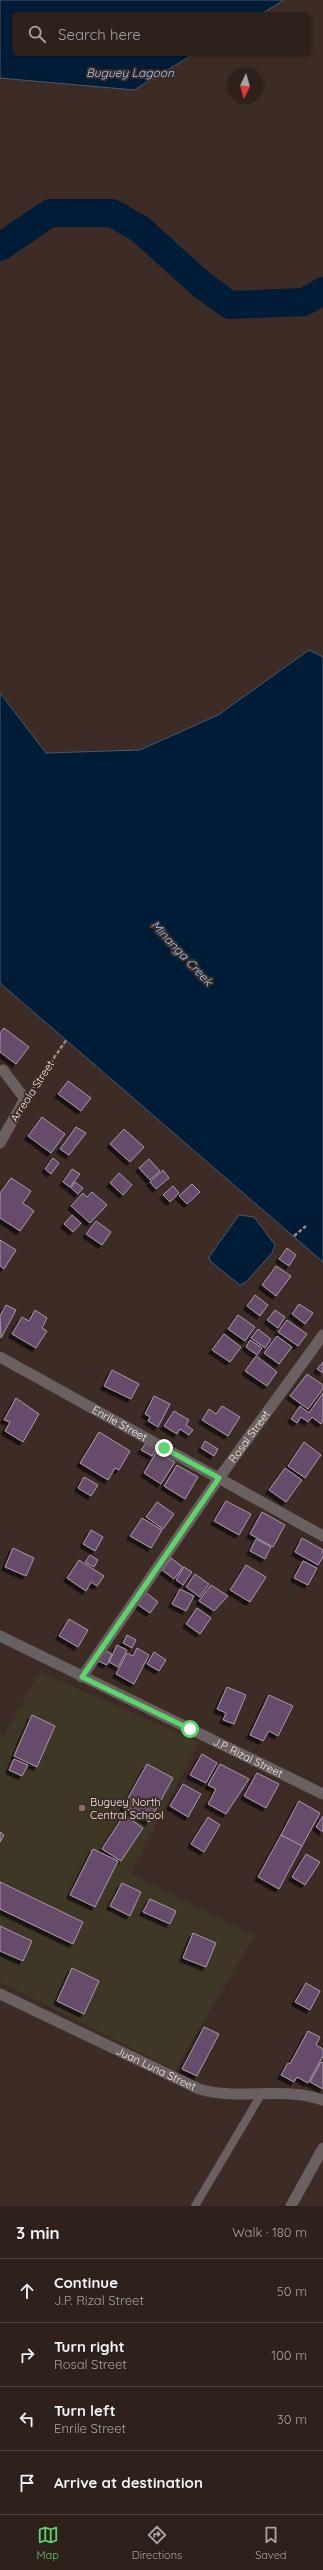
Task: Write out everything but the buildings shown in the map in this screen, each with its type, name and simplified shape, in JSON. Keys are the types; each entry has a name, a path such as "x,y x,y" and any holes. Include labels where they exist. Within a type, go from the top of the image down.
{"street":[{"path":"3,1070 24,1100"},
{"name":"Arreola Street","path":"0,1143 24,1100"},
{"name":"Rosal Street","path":"82,1677 219,1478 323,1335"},
{"name":"Enrile Street","path":"0,1357 323,1536"},
{"name":"J.P. Rizal Street","path":"0,1636 323,1794"},
{"name":"Juan Luna Street","path":"0,1994 199,2089 215,2094 297,2094 323,2100"},
{"path":"291,2206 323,2148"}],"lane":[{"path":"195,2206 262,2093"}],"path":[{"name":"Arreola Street","path":"24,1100 67,1039"},
{"path":"294,1236 306,1226"}],"shaded area":[{"name":"Buguey North Central School","path":"40,1672 199,1742 130,1874 254,1936 175,2070 0,1982 0,1741"}],"water":[{"name":"Buguey Lagoon","path":"0,0 284,0 264,12 12,12 12,56 191,56 134,90 0,78"},
{"name":"Minanga Creek","path":"309,650 323,657 323,1262 0,983 0,693 46,753 140,750 218,715"},
{"path":"239,1215 254,1217 275,1245 272,1253 246,1282 240,1285 211,1262 209,1257"}],"waterway":[{"path":"0,247 50,213 112,213 140,229 202,285 230,305 304,302 323,291"}],"place":[{"name":"Buguey North Central School","path":"82,1808"}],"route":[{"path":"164,1448 219,1478 82,1677 190,1729"}]}
